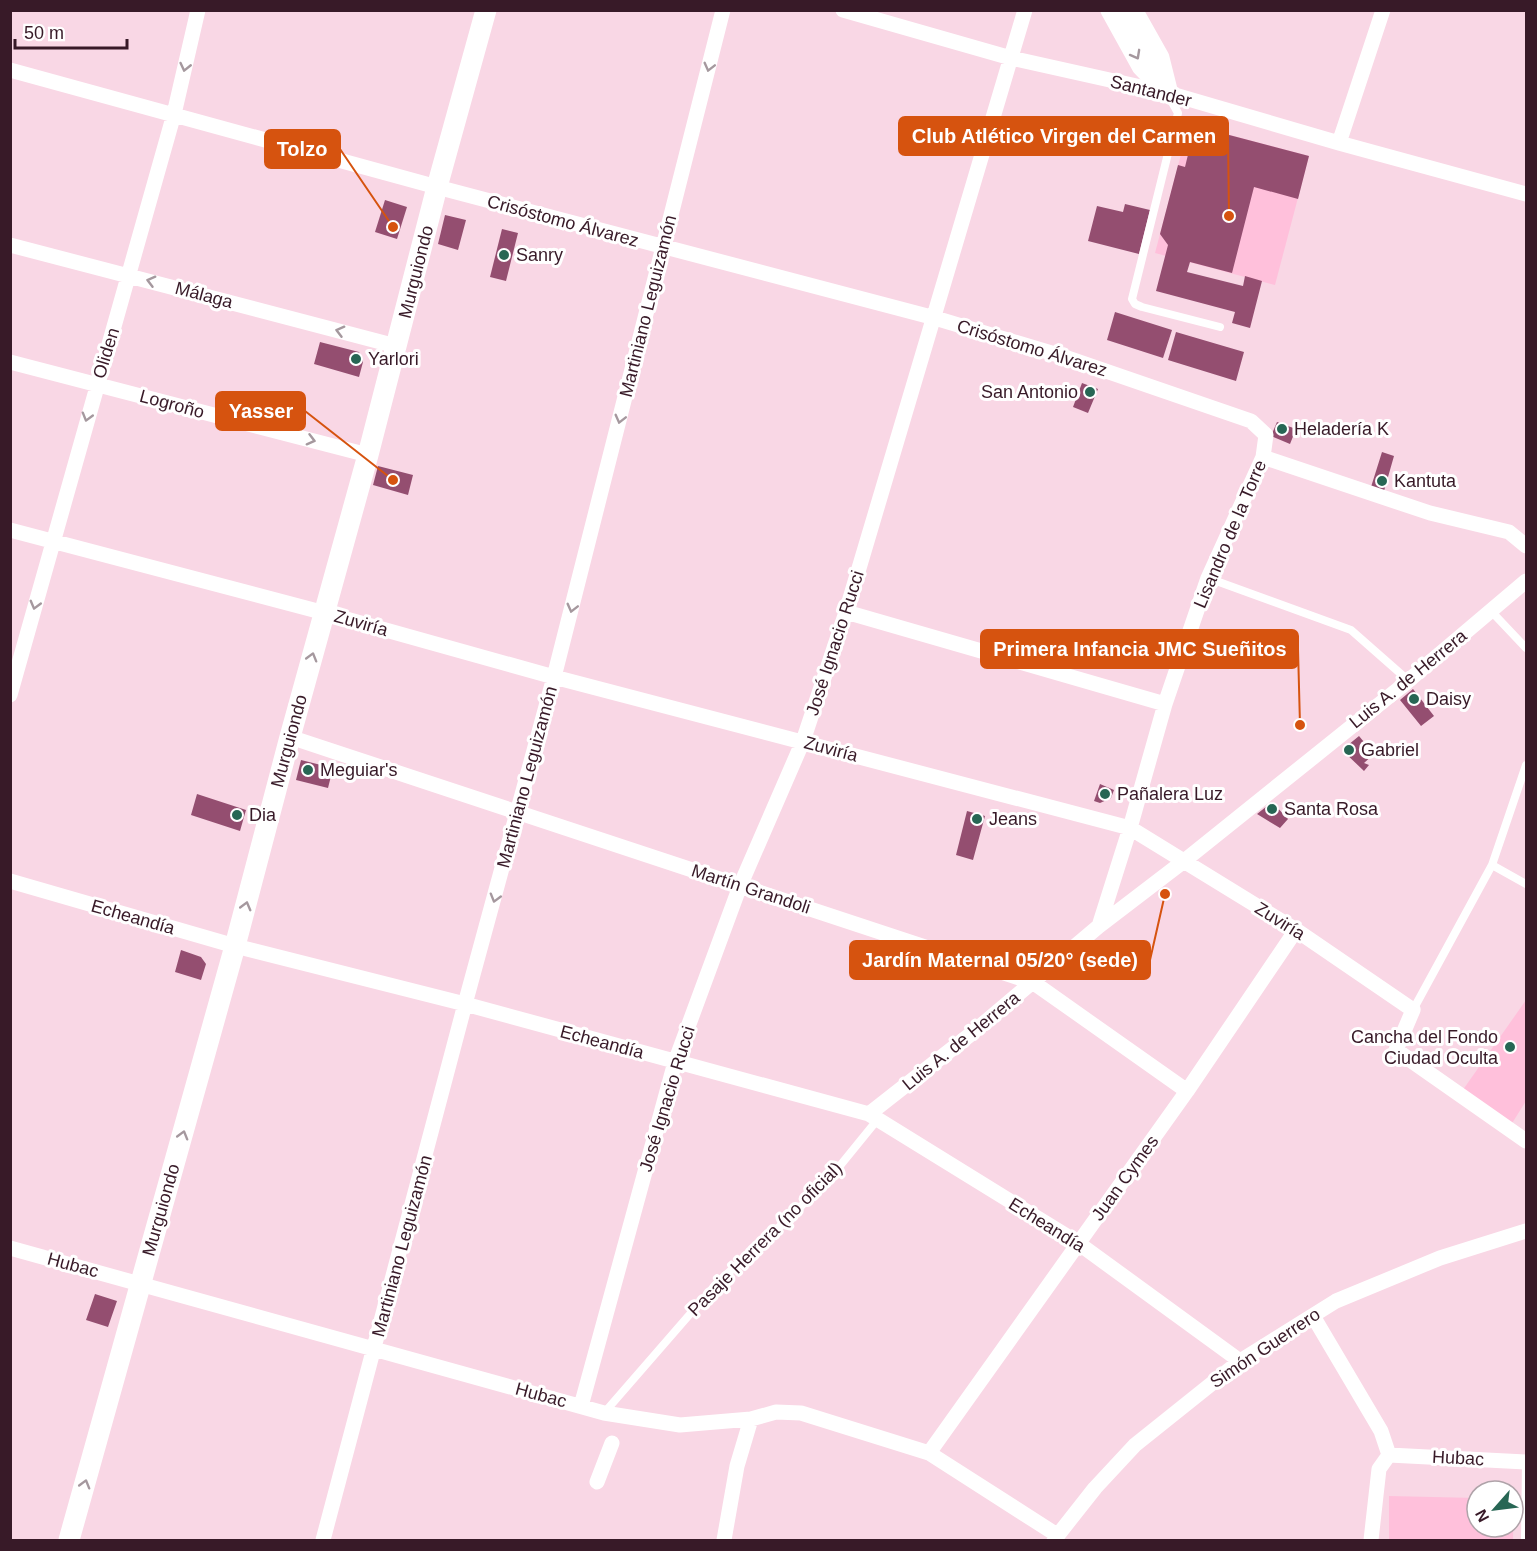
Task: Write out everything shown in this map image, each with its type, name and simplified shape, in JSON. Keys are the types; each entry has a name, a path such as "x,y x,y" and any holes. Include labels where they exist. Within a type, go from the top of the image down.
{"street":[{"name":"Oliden","path":"10,695 174,114 198,10"},
{"name":"Murguiondo","path":"69,1540 235,946 486,10"},
{"name":"Martiniano Leguizamón","path":"323,1540 465,1004 519,812 723,10"},
{"name":"Santander","path":"843,10 1011,58 1168,93 1339,143 1527,194"},
{"name":"José Ignacio Rucci","path":"580,1406 675,1062 740,886 803,741 846,612 1025,10"},
{"path":"1111,10 1142,66 1168,93"},
{"path":"1132,10 1159,58 1168,93"},
{"path":"1339,143 1383,10"},
{"name":"Crisóstomo Álvarez","path":"10,70 437,187 935,318 1068,358 1251,422"},
{"name":"Málaga","path":"10,245 396,346"},
{"name":"Logroño","path":"10,362 368,455"},
{"name":"Lisandro de la Torre","path":"1099,926 1131,828 1166,704 1208,578 1263,457 1266,435 1251,422"},
{"path":"1263,457 1430,513 1509,532 1527,546"},
{"name":"Zuviría","path":"10,530 325,613 554,677 1131,828 1296,930 1413,1010"},
{"name":"Luis A. de Herrera","path":"873,1117 1099,926 1409,681 1527,581"},
{"path":"846,612 1166,704"},
{"name":"Martín Grandoli","path":"290,737 1034,983 1187,1091"},
{"name":"Echeandía","path":"10,881 235,946 465,1004 873,1117 1078,1243 1240,1360"},
{"name":"Juan Cymes","path":"929,1453 1187,1091 1296,930"},
{"path":"1413,1010 1396,1050 1527,1140"},
{"name":"Simón Guerrero","path":"1056,1538 1095,1488 1135,1445 1240,1360 1336,1301 1440,1258 1527,1231"},
{"name":"Hubac","path":"10,1248 604,1413 680,1425 751,1419 776,1412 801,1413 929,1453 1056,1538"},
{"path":"1313,1316 1381,1431 1389,1455 1379,1469 1371,1540"},
{"path":"724,1540 737,1466 751,1419"},
{"path":"597,1482 612,1443"},
{"name":"Hubac","path":"1389,1455 1526,1462"}],"lane":[{"path":"1168,93 1178,113 1132,299 1135,304 1142,307 1220,327"},
{"path":"1208,578 1351,630 1409,681"},
{"path":"1491,611 1527,648"},
{"path":"1413,1010 1492,865 1527,765"},
{"path":"1492,865 1527,884"},
{"name":"Pasaje Herrera (no oficial)","path":"604,1413 717,1283 830,1178 873,1117"},
{"path":"1525,1540 1526,1462"}],"shaded area":[{"path":"1189,124 1309,156 1275,285 1155,253"},
{"name":"Cancha del Fondo Ciudad Oculta","path":"1526,1000 1526,1101 1509,1128 1460,1094"},
{"path":"1389,1496 1465,1498 1465,1539 1513,1539 1513,1540 1389,1540"}],"building":[{"path":"1195,126 1309,156 1298,199 1254,187 1232,273 1190,262 1187,272 1243,286 1245,276 1262,281 1250,328 1232,323 1235,312 1156,291 1168,245 1160,234 1178,165 1185,167"},
{"path":"385,200 407,207 397,239 375,232"},
{"path":"1125,204 1150,210 1139,254 1088,241 1097,206 1123,212"},
{"path":"445,215 466,220 458,250 438,244"},
{"name":"Sanry","path":"502,229 518,233 506,281 490,277"},
{"path":"1115,312 1172,330 1163,358 1107,340"},
{"path":"1176,332 1244,352 1236,381 1168,360"},
{"path":"320,342 359,352 363,362 359,377 314,364"},
{"path":"1082,383 1098,389 1088,413 1073,407"},
{"path":"1277,422 1296,429 1290,444 1271,436"},
{"path":"1382,452 1394,456 1384,491 1371,487"},
{"path":"378,466 413,475 408,495 373,485"},
{"path":"1413,689 1434,716 1421,726 1400,700"},
{"path":"1359,736 1374,754 1364,763 1369,765 1364,771 1342,750"},
{"path":"301,760 333,768 328,788 296,780"},
{"name":"Pañalera Luz","path":"1100,784 1114,790 1111,798 1100,803 1094,801"},
{"path":"197,794 246,810 240,831 191,815"},
{"path":"1272,802 1288,819 1280,828 1257,814"},
{"path":"967,811 985,816 973,860 956,855"},
{"path":"181,950 201,957 206,964 201,980 175,972"},
{"path":"95,1294 117,1301 108,1327 86,1320"}],"place":[{"name":"Club Atlético Virgen del Carmen","path":"1229,216"},
{"name":"Tolzo","path":"393,227"},
{"name":"Sanry","path":"504,255"},
{"name":"Yarlori","path":"356,359"},
{"name":"San Antonio","path":"1090,392"},
{"name":"Heladería K","path":"1282,429"},
{"name":"Yasser","path":"393,480"},
{"name":"Kantuta","path":"1382,481"},
{"name":"Daisy","path":"1414,699"},
{"name":"Primera Infancia JMC Sueñitos","path":"1300,725"},
{"name":"Gabriel","path":"1349,750"},
{"name":"Meguiar's","path":"308,770"},
{"name":"Pañalera Luz","path":"1105,794"},
{"name":"Santa Rosa","path":"1272,809"},
{"name":"Dia","path":"237,815"},
{"name":"Jeans","path":"977,819"},
{"name":"Jardín Maternal 05/20° (sede)","path":"1165,894"},
{"name":"Cancha del Fondo Ciudad Oculta","path":"1510,1047"}]}
